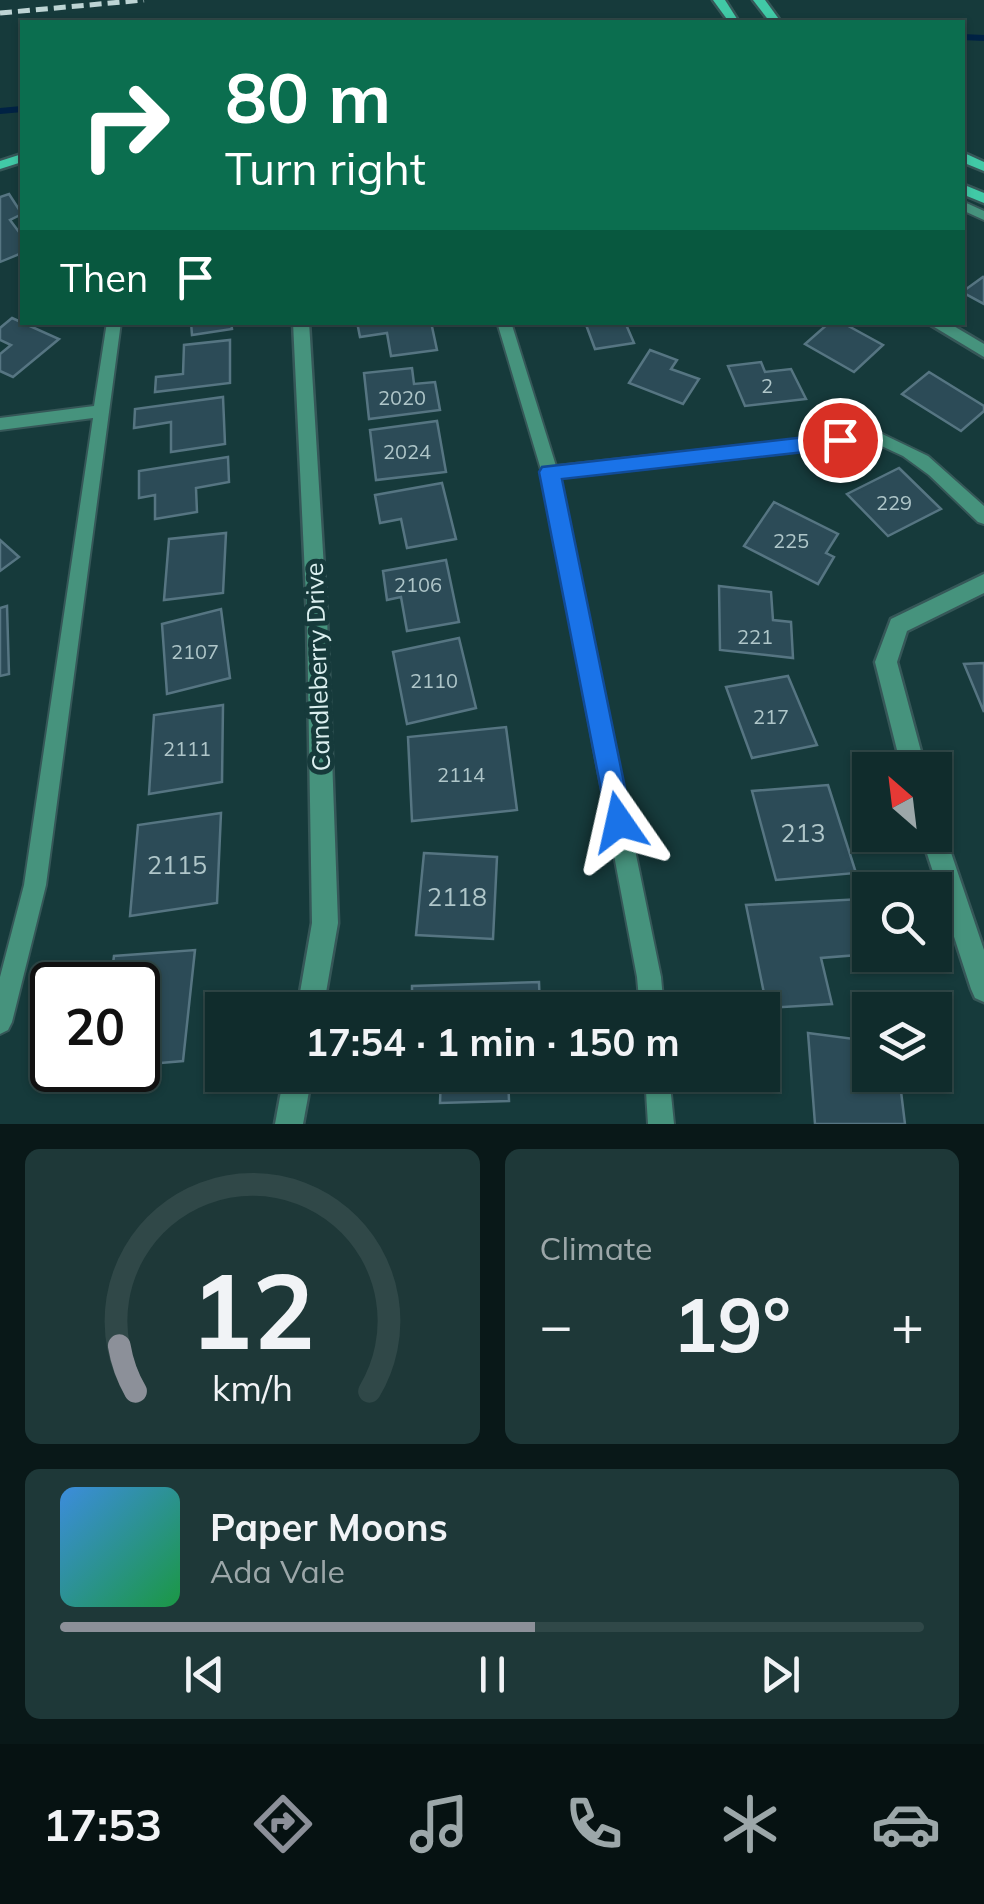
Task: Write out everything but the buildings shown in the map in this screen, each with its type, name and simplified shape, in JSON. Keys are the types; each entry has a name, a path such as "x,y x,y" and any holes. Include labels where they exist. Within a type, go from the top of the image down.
{"main road":[{"path":"759,0 774,20"}],"street":[{"name":"Candleberry Drive","path":"301,325 317,618 325,923 313,992"},
{"path":"939,325 984,351"},
{"path":"909,752 886,662 898,625 984,582"},
{"path":"939,852 984,989"},
{"path":"289,1124 295,1092"}],"lane":[{"path":"0,1022 35,885 114,325"},
{"path":"505,325 550,472 650,992"},
{"path":"0,424 102,411"},
{"path":"550,472 876,437 910,450 936,469 984,518"},
{"path":"658,1092 661,1124"}],"waterway":[{"path":"965,37 984,38"},
{"path":"0,111 20,109"}],"railway":[{"path":"0,13 144,0"}],"route":[{"path":"619,822 550,472 840,440"}]}
